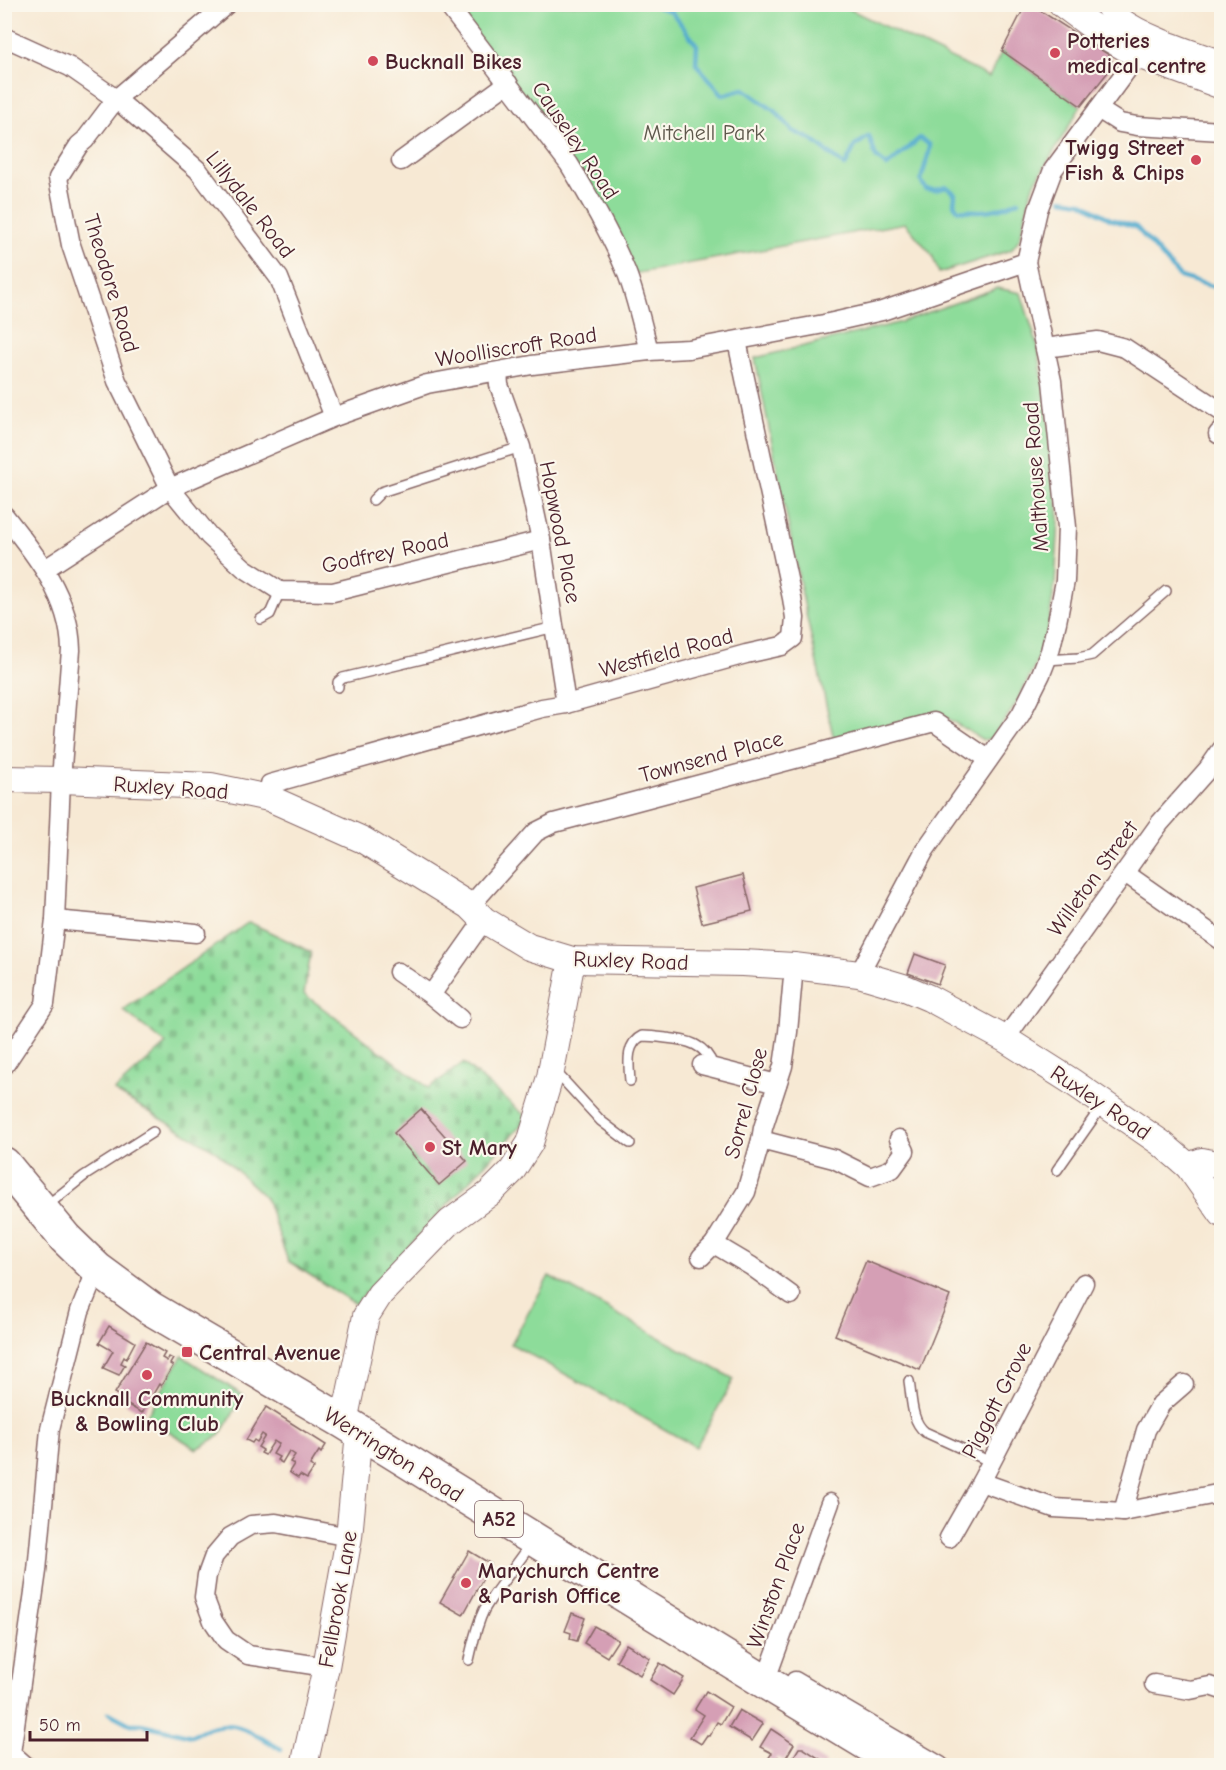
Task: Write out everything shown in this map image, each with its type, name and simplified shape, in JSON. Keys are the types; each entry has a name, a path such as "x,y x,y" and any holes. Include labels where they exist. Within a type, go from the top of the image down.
{"highway":[{"name":"Werrington Road","path":"4,1164 64,1238 97,1269 150,1308 352,1427 533,1540 777,1680 890,1750"}],"street":[{"path":"116,99 226,4"},
{"name":"Causeley Road","path":"447,4 569,164 604,224 627,273 649,351"},
{"path":"1062,4 1105,36 1178,49 1221,64"},
{"path":"1107,4 1137,43 1221,86"},
{"name":"Lillydale Road","path":"4,37 69,67 116,99 198,170 279,278 334,417"},
{"name":"Malthouse Road","path":"859,974 925,850 1021,714 1046,660 1058,622 1065,581 1067,527 1052,381 1026,262 1038,210 1053,170 1098,109 1137,43"},
{"path":"401,161 508,83"},
{"name":"Theodore Road","path":"116,99 79,145 58,178 71,245 117,381 170,488"},
{"path":"1098,109 1120,123 1221,131"},
{"name":"Woolliscroft Road","path":"45,569 170,488 334,417 427,384 532,365 649,351 689,349 824,324 882,310 1026,262"},
{"name":"Westfield Road","path":"268,798 270,784 542,708 566,704 782,646 793,638 795,618 792,598 738,341"},
{"path":"1045,348 1098,341 1125,348 1221,412"},
{"name":"Hopwood Place","path":"498,372 499,385 521,447 541,540 566,704"},
{"path":"170,488 209,536 244,568 280,591"},
{"path":"4,515 45,569 65,611 71,639 61,780 55,920 45,1005 4,1066"},
{"name":"Godfrey Road","path":"280,591 333,592 541,540"},
{"name":"Townsend Place","path":"431,995 477,913 536,832 554,823 934,722 988,759"},
{"name":"Willeton Street","path":"1005,1039 1160,824 1208,769 1221,749"},
{"name":"Ruxley Road","path":"4,779 211,786 268,798 363,840 529,947 572,960 794,966 859,974 903,987 929,998 1005,1039 1161,1143 1188,1166 1221,1214"},
{"path":"1125,873 1221,941"},
{"path":"55,920 196,933"},
{"name":"Fellbrook Lane","path":"307,1765 349,1537 352,1427 366,1317 380,1294 450,1222 490,1193 512,1171 530,1143 552,1067 572,960"},
{"name":"Sorrel Close","path":"701,1257 714,1244 746,1192 783,1066 794,966"},
{"path":"399,972 460,1019"},
{"path":"708,1067 777,1084"},
{"path":"761,1140 834,1159 870,1177 892,1169 905,1151 899,1139"},
{"path":"1188,1166 1202,1161 1221,1165"},
{"path":"714,1244 751,1266 791,1295"},
{"path":"26,1766 11,1753 37,1571 50,1430 80,1311 97,1269"},
{"name":"Piggott Grove","path":"949,1538 981,1482 1084,1283"},
{"path":"1123,1512 1146,1430 1161,1404 1184,1384"},
{"path":"981,1482 1054,1508 1123,1512 1221,1493"},
{"name":"Winston Place","path":"777,1680 830,1503"},
{"path":"326,1667 248,1655 226,1640 213,1621 204,1597 207,1575 214,1557 230,1537 251,1525 276,1523 349,1537"},
{"path":"1154,1684 1190,1690 1210,1686 1221,1690"},
{"path":"890,1750 940,1766"}],"lane":[{"path":"374,500 381,492 521,447"},
{"path":"261,619 270,614 280,591"},
{"path":"1046,660 1092,655 1166,591"},
{"path":"338,687 338,682 344,678 555,627"},
{"path":"630,1081 630,1052 635,1041 642,1036 690,1041 702,1049 711,1061 708,1067"},
{"path":"552,1067 601,1121 630,1143"},
{"path":"1057,1170 1103,1104"},
{"path":"41,1211 84,1176 153,1132"},
{"path":"909,1381 915,1421 920,1428 991,1462"},
{"path":"469,1660 484,1610 533,1540"}],"green space":[{"name":"Mitchell Park","path":"451,5 841,5 989,77 1002,51 1081,106 1032,188 1020,238 1011,250 939,273 932,255 905,223 633,274"},
{"path":"997,288 1021,293 1038,347 1050,430 1059,519 1055,583 1047,634 1033,670 1014,707 991,739 983,740 937,712 834,740 806,614 755,358 898,323"},
{"path":"249,922 311,952 304,994 429,1088 463,1063 528,1118 355,1304 288,1261 266,1198 216,1151 114,1091 166,1044 123,1010"},
{"path":"549,1276 734,1379 696,1447 511,1344"},
{"path":"182,1356 244,1396 219,1436 197,1449 146,1417"}],"building":[{"name":"Potteries medical centre","path":"1026,4 1030,4 1109,55 1112,61 1108,72 1081,106 1002,51"},
{"path":"743,875 752,911 702,923 693,888"},
{"path":"915,954 945,965 938,984 908,973"},
{"name":"St Mary","path":"421,1109 467,1161 439,1185 394,1133"},
{"path":"866,1261 950,1296 920,1370 835,1335"},
{"path":"109,1326 135,1342 126,1359 124,1357 121,1363 125,1365 119,1375 103,1368 113,1351 99,1343"},
{"name":"Bucknall Community & Bowling Club","path":"146,1342 165,1353 162,1358 167,1361 169,1357 173,1359 170,1364 173,1366 142,1413 126,1404 128,1401 115,1393"},
{"path":"266,1407 326,1445 310,1465 314,1468 307,1479 300,1475 298,1478 289,1472 294,1464 290,1462 295,1455 289,1451 282,1463 277,1460 279,1457 273,1454 279,1444 274,1441 265,1455 258,1447 265,1436 262,1434 257,1442 254,1440 252,1443 246,1440"},
{"name":"Marychurch Centre & Parish Office","path":"469,1551 491,1564 463,1615 440,1602"},
{"path":"572,1613 585,1618 577,1641 570,1639 571,1633 565,1631"},
{"path":"594,1626 618,1640 607,1657 584,1643"},
{"path":"626,1644 650,1658 640,1675 616,1661"},
{"path":"660,1663 684,1678 673,1695 650,1680"},
{"path":"706,1691 731,1707 721,1724 717,1722 701,1744 690,1737 704,1715 695,1709"},
{"path":"739,1710 763,1724 752,1741 729,1727"},
{"path":"771,1729 794,1744 784,1761 778,1757 774,1763 768,1759 772,1753 760,1747"},
{"path":"799,1748 803,1748 826,1763 824,1766 788,1766"}],"waterway":[{"path":"657,4 658,7 671,11 697,45 696,64 723,95 744,89 776,112 793,131 812,140 845,166 855,146 869,136 876,157 887,166 920,138 930,145 921,181 926,189 936,190 947,187 955,194 954,204 958,210 989,210 1018,201"},
{"path":"1062,199 1081,202 1110,219 1136,227 1180,277 1222,289"},
{"path":"109,1713 130,1724 141,1724 192,1736 217,1726 238,1727 281,1749"}],"place":[{"name":"Potteries medical centre","path":"1055,53"},
{"name":"Bucknall Bikes","path":"373,61"},
{"name":"Twigg Street Fish & Chips","path":"1196,160"},
{"name":"St Mary","path":"430,1147"},
{"name":"Central Avenue","path":"187,1352"},
{"name":"Bucknall Community & Bowling Club","path":"147,1375"},
{"name":"Marychurch Centre & Parish Office","path":"466,1583"}]}
